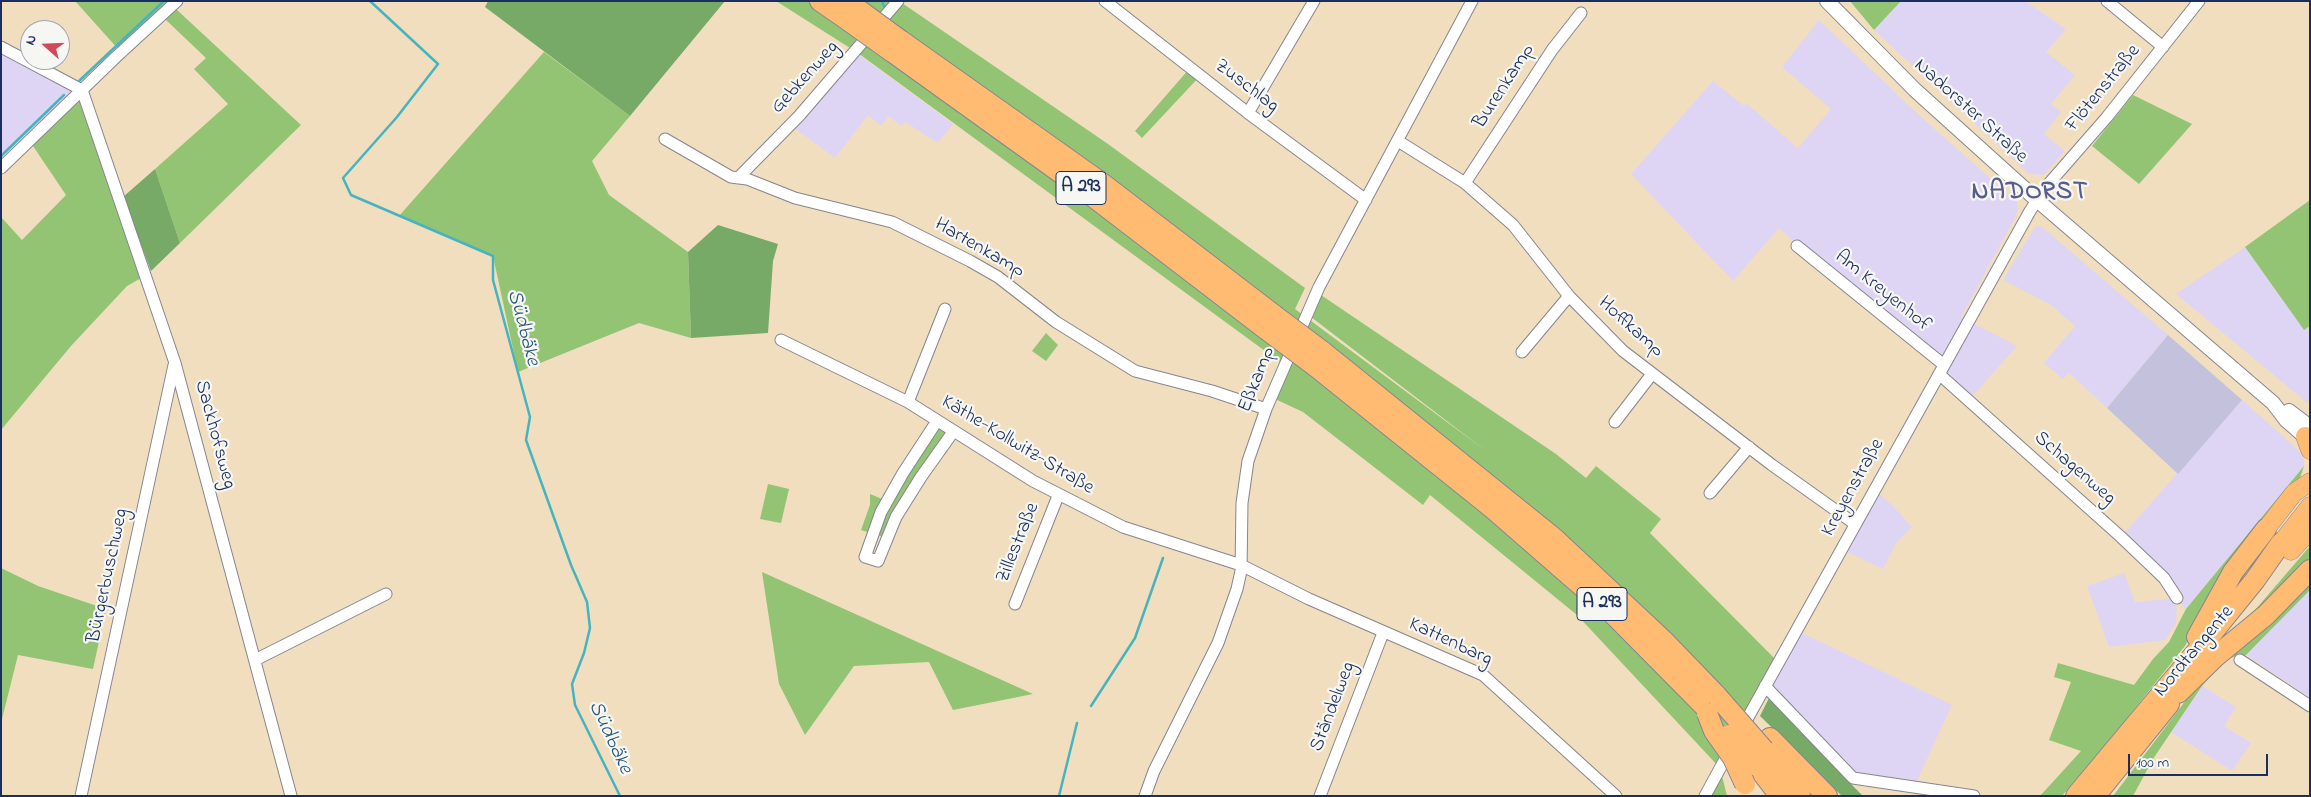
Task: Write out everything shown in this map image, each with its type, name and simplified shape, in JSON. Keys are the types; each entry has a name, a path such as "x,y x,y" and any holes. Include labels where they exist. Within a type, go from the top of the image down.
{"highway":[{"name":"A 293","path":"820,1 851,11 895,45 1103,184 1271,322 1554,538 1663,640 1712,703"},
{"name":"A 293","path":"1318,358 1594,596 1712,703 1764,752 1800,796"},
{"path":"2174,688 2233,572 2294,493 2310,468"},
{"path":"2294,493 2310,482"},
{"name":"Nordtangente","path":"2095,796 2174,688 2286,547 2310,506"},
{"name":"Nordtangente","path":"2286,547 2310,530"},
{"path":"2174,688 2266,615 2310,570"},
{"name":"Nordtangente","path":"2076,796 2174,688"},
{"path":"1712,703 1714,731 1733,758 1747,790"},
{"name":"A 293","path":"1764,752 1780,796"},
{"path":"1764,752 1827,796"}],"street":[{"path":"1,168 177,1"},
{"name":"Gebkenweg","path":"738,178 799,116 898,1"},
{"name":"Zuschlag","path":"1105,1 1248,112 1366,200"},
{"path":"1248,112 1314,1"},
{"name":"Eßkamp","path":"1145,796 1154,771 1224,629 1237,589 1241,565 1242,502 1248,461 1266,409 1311,303 1472,1"},
{"name":"Nadorster Straße","path":"1827,1 1893,69 2038,200 2273,403 2286,420 2308,439"},
{"path":"2106,1 2163,46"},
{"name":"Flötenstraße","path":"2038,200 2199,1"},
{"name":"Burenkamp","path":"1464,183 1552,50 1581,13"},
{"path":"1,47 82,90"},
{"name":"Sackhofsweg","path":"82,90 175,364 291,796"},
{"name":"Hartenkamp","path":"665,139 731,177 747,179 795,198 892,222 998,277 1056,322 1135,371 1212,391 1266,409"},
{"name":"Hoffkamp","path":"1398,141 1464,183 1513,225 1569,296 1623,351 1749,447 1855,524"},
{"name":"Kreyenstraße","path":"1705,796 1941,370 2038,200"},
{"name":"Am Kreyenhof","path":"1797,246 1941,370"},
{"path":"1522,352 1569,296"},
{"path":"908,402 945,309"},
{"name":"Käthe-Kollwitz-Straße","path":"781,340 908,402 953,432 1058,496 1123,527 1241,565"},
{"name":"Bürgerbuschweg","path":"81,796 175,364"},
{"name":"Schagenweg","path":"1941,370 2164,578 2177,598"},
{"path":"1615,422 1652,374"},
{"path":"937,420 902,473 881,512 865,557 878,561 896,517 921,477 953,432"},
{"path":"1710,493 1749,447"},
{"name":"Zillestraße","path":"1015,604 1058,496"},
{"name":"Kattenbarg","path":"1241,565 1383,633 1483,675 1616,796"},
{"path":"255,660 386,594"},
{"name":"Ständelweg","path":"1320,796 1383,633"},
{"path":"2240,660 2310,706"},
{"path":"1765,686 1853,778 1974,796"}],"shaded area":[{"path":"1901,1 2025,1 2066,29 2046,52 2075,75 2051,104 2061,112 2044,134 2065,151 2044,175 2029,174 1874,30"},
{"path":"1819,20 1920,116 2017,202 2017,213 2014,220 1961,317 2017,346 1968,401 1939,374 1943,366 1815,261 1779,228 1733,281 1631,174 1713,81 1744,106 1746,103 1798,148 1831,109 1782,67"},
{"path":"1,47 20,58 20,70 40,70 75,91 1,162"},
{"path":"857,53 953,124 938,143 905,122 901,126 889,116 881,126 868,115 835,158 790,125"},
{"path":"2041,226 2168,335 2107,408 2069,373 2063,379 2044,363 2075,326 2051,305 2003,280 2035,227"},
{"path":"2245,247 2304,330 2310,326 2310,405 2176,294"},
{"path":"2168,335 2242,400 2178,474 2107,408"},
{"path":"2242,400 2294,446 2304,458 2304,466 2186,609 2177,599 2176,623 2165,640 2109,647 2087,586 2124,573 2135,602 2177,598 2121,537"},
{"path":"1874,490 1892,505 1912,527 1896,543 1883,569 1841,549"},
{"path":"2310,590 2310,698 2246,655"},
{"path":"1796,630 1952,705 1914,787 1853,778 1765,686"},
{"path":"2202,686 2236,707 2224,726 2251,743 2232,771 2171,732"}],"green space":[{"path":"75,1 173,1 119,50"},
{"path":"488,1 725,1 630,116 485,7"},
{"path":"776,1 891,1 850,48"},
{"path":"1850,1 1901,1 1874,30"},
{"path":"902,3 1108,144 1305,288 1295,309 1486,451 1311,317 1321,295 1556,454 1586,478 1596,466 1661,519 1650,533 1779,663 1720,768 1577,615 1430,495 1423,505 1303,412 1275,399 1287,370 1280,362 858,53"},
{"path":"176,9 301,125 180,243 155,169 228,104 194,69 206,58 165,19"},
{"path":"544,52 630,116 592,161 609,195 688,252 691,338 639,323 518,372 493,256 399,216"},
{"path":"1190,68 1200,76 1142,138 1135,131"},
{"path":"2133,95 2192,124 2139,184 2092,146"},
{"path":"80,101 143,277 127,286 71,346 1,430 1,217 22,240 66,195 31,143"},
{"path":"155,169 180,243 151,271 123,197"},
{"path":"2310,200 2310,326 2304,330 2245,247"},
{"path":"718,225 778,244 773,261 768,333 691,338 688,252"},
{"path":"1046,333 1058,345 1046,361 1032,351"},
{"path":"937,421 953,432 887,538 861,530 870,505 870,494 887,501"},
{"path":"2304,466 2300,478 2241,550 2219,583 2185,646 2062,796 2040,796 2081,751 2049,740 2071,682 2054,677 2058,663 2134,685 2153,659 2169,642 2186,609"},
{"path":"768,484 789,489 781,523 760,519"},
{"path":"2310,546 2310,557 2287,586 2237,631"},
{"path":"1,568 38,586 106,609 93,669 18,655 1,723"},
{"path":"762,572 1033,694 953,710 929,662 854,666 805,735 779,684"},
{"path":"2310,579 2310,590 2246,655 2227,658 2202,686 2153,759 2133,796 2113,796 2199,683"},
{"path":"1769,698 1863,796 1842,796 1760,716"},
{"path":"1720,768 1727,796 1705,796"}],"waterway":[{"path":"79,81 164,1"},
{"name":"Südbäke","path":"370,1 438,64 397,117 343,178 351,195 493,256 493,280 530,417 526,440 571,565 587,602 590,628 584,653 572,684 575,705 620,796"},
{"path":"882,1 885,9"},
{"path":"1,156 64,95"},
{"path":"1091,706 1135,638 1163,558"},
{"path":"1059,796 1077,723"}],"district":[{"name":"NADORST","path":"2030,194"}]}
